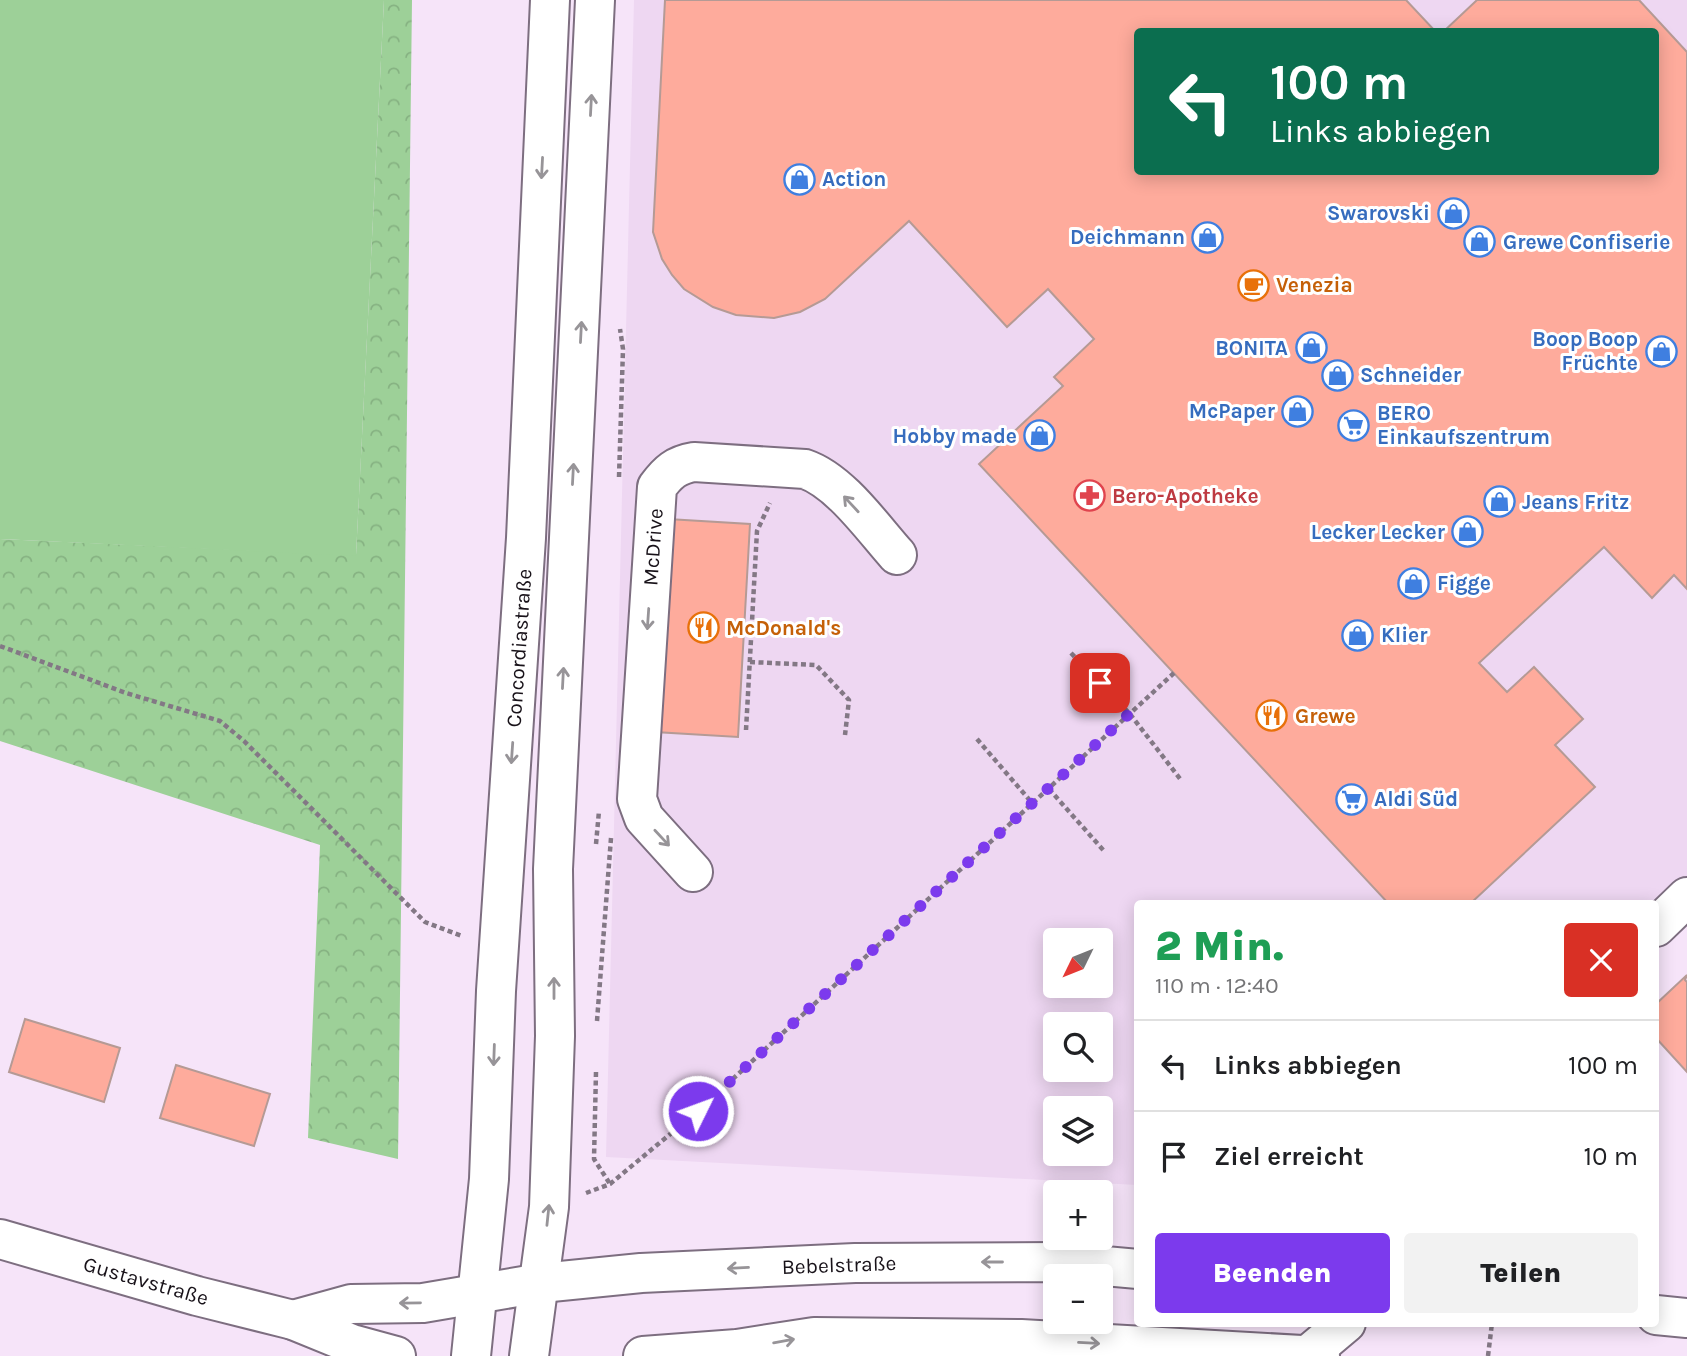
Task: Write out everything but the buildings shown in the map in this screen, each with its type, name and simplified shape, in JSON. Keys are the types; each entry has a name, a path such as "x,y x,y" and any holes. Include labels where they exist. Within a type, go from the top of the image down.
{"street":[{"name":"Concordiastraße","path":"471,1356 489,1179 499,949 526,538 551,0"},
{"name":"Concordiastraße","path":"529,1356 541,1283 549,1207 555,1036 554,869 595,0"},
{"name":"McDrive","path":"693,872 643,818 637,799 657,487 671,470 694,462 805,469 820,474 835,486 897,555"},
{"path":"1659,924 1687,898"},
{"name":"Gustavstraße","path":"0,1239 197,1296 293,1320 352,1344 396,1356"},
{"name":"Bebelstraße","path":"541,1283 641,1273 855,1263 1060,1262 1134,1269"},
{"path":"478,1294 541,1283"},
{"name":"Gustavstraße","path":"293,1320 351,1304 424,1303 478,1294"},
{"path":"1659,1315 1687,1318"},
{"path":"643,1356 732,1353 797,1339 855,1338 1021,1339 1315,1355 1342,1327"}],"path":[{"path":"746,730 757,531 777,486 778,468"},
{"path":"0,646 126,693 220,721 244,741 425,922 499,949"},
{"path":"1071,653 1130,713 1181,780"},
{"path":"750,662 816,665 849,700 845,735"},
{"path":"549,1207 610,1184 698,1111 1174,673"},
{"path":"976,739 1033,804"},
{"path":"1049,789 1105,852"},
{"path":"1488,1356 1492,1327"}],"shaded area":[{"path":"634,0 665,0 653,232 662,259 672,275 684,289 713,307 736,315 774,318 800,312 825,299 909,221 1007,327 1048,289 1094,339 1054,376 1063,386 980,464 1385,900 1134,900 1134,1185 1113,1184 1113,1180 1043,1180 606,1157"},
{"path":"1406,0 1477,0 1446,28 1432,28"},
{"path":"1639,0 1687,0 1687,52"},
{"path":"1604,547 1651,598 1674,575 1687,589 1687,892 1659,902 1474,900 1595,787 1555,745 1583,719 1534,667 1507,692 1479,663"}],"green space":[{"path":"0,0 384,0 356,556 0,539"},
{"path":"384,0 412,0 398,1159 308,1138 320,845 0,741 0,539 356,555"}],"place":[{"name":"Action","path":"799,179"},
{"name":"Swarovski","path":"1453,213"},
{"name":"Deichmann","path":"1208,237"},
{"name":"Grewe Confiserie","path":"1480,242"},
{"name":"Venezia","path":"1253,285"},
{"name":"BONITA","path":"1311,348"},
{"name":"Boop Boop Früchte","path":"1661,351"},
{"name":"Schneider","path":"1337,375"},
{"name":"McPaper","path":"1298,411"},
{"name":"BERO Einkaufszentrum","path":"1354,425"},
{"name":"Hobby made","path":"1040,436"},
{"name":"Bero-Apotheke","path":"1089,496"},
{"name":"Jeans Fritz","path":"1499,502"},
{"name":"Lecker Lecker","path":"1468,532"},
{"name":"Figge","path":"1414,583"},
{"name":"McDonald's","path":"703,628"},
{"name":"Klier","path":"1358,635"},
{"name":"Grewe","path":"1272,716"},
{"name":"Aldi Süd","path":"1351,799"}],"route":[{"path":"698,1111 1130,713 1100,683"}]}
